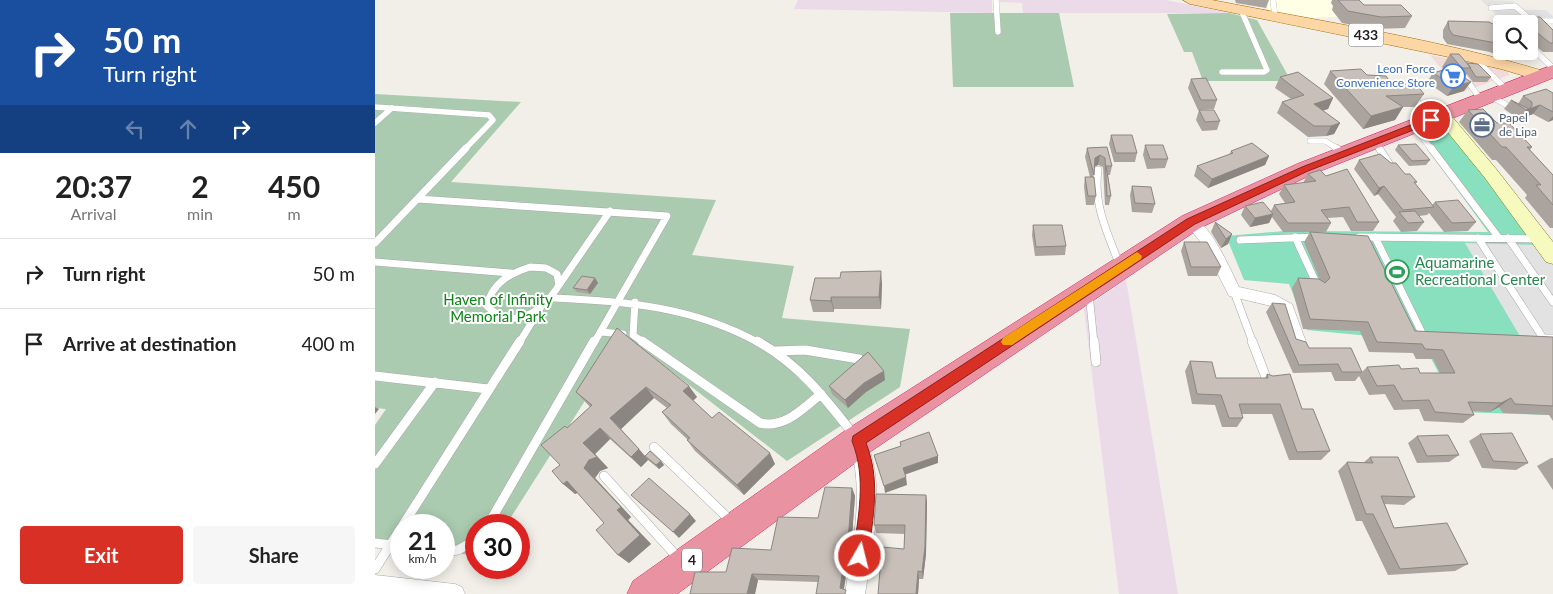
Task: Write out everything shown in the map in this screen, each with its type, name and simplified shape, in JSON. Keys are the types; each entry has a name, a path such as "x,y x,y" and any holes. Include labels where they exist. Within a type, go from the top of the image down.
{"highway":[{"name":"4","path":"646,594 858,441 1191,222 1228,203 1345,153 1549,72"}],"main road":[{"name":"433","path":"1190,0 1447,54 1549,72"}],"street":[{"path":"1428,121 1491,174 1549,250"},
{"path":"1191,222 1204,236 1217,257 1234,292 1275,301 1287,308 1298,342"},
{"path":"855,594 868,500 868,477 865,457 858,441"},
{"path":"375,585 455,594"}],"lane":[{"path":"996,0 998,32"},
{"path":"1273,0 1275,17"},
{"path":"1491,8 1515,6 1525,15"},
{"path":"1222,72 1264,72 1267,70 1241,10"},
{"path":"1538,20 1553,21"},
{"path":"1540,28 1540,24 1553,21"},
{"path":"1538,57 1549,72"},
{"path":"1474,58 1490,74 1493,95"},
{"path":"1468,74 1462,74 1521,113"},
{"path":"1480,74 1490,74"},
{"path":"1410,92 1428,121 1420,134 1499,238"},
{"path":"375,107 480,114 489,115 493,120 375,243"},
{"path":"375,123 392,108"},
{"path":"1310,141 1325,141 1345,153"},
{"path":"1375,141 1383,156 1397,172"},
{"path":"1099,170 1095,190 1099,207 1121,267"},
{"path":"418,199 667,216 494,514"},
{"path":"511,273 497,283 488,295 487,306 493,315 506,319 523,317 540,309 553,298 559,285 610,211"},
{"path":"1295,237 1318,288"},
{"path":"1240,240 1325,237"},
{"path":"1355,237 1508,238 1549,250"},
{"path":"1375,237 1422,333"},
{"path":"1478,238 1543,338 1553,338"},
{"path":"1508,238 1553,302"},
{"path":"375,262 511,273 530,268 546,268 557,274 559,285"},
{"path":"1089,288 1096,362"},
{"path":"1234,292 1267,380"},
{"path":"553,298 635,302 698,314 735,330 776,351 787,359 821,394 858,441"},
{"path":"633,335 635,302"},
{"path":"410,514 540,309"},
{"path":"601,332 633,335 769,426 779,424 821,394"},
{"path":"776,351 805,350 859,359"},
{"path":"375,376 488,389"},
{"path":"375,464 435,382"},
{"path":"655,447 738,528"},
{"path":"605,476 684,565"},
{"path":"375,543 390,545"},
{"path":"375,569 390,553"}],"shaded area":[{"path":"798,0 992,0 992,13 794,9"},
{"path":"998,0 1166,0 1229,13 1023,13 1022,3 998,2"},
{"path":"1265,0 1339,0 1358,16 1303,18 1268,11"},
{"path":"1481,0 1513,1 1523,10 1546,10 1553,16 1553,20 1538,20 1538,15 1496,15"},
{"path":"1430,55 1498,68 1508,72 1509,75 1465,91 1455,85"},
{"path":"1465,243 1538,245 1553,264 1553,344 1524,343"},
{"path":"1126,279 1178,594 1119,594 1084,309"}],"green space":[{"path":"950,13 1059,13 1074,87 953,87"},
{"path":"1229,13 1257,20 1291,81 1203,81 1192,52 1184,52 1167,14"},
{"name":"Haven of Infinity Memorial Park","path":"375,94 521,102 451,182 716,200 692,255 794,266 782,318 910,329 900,387 787,461 626,336 513,514 465,514 465,554 455,553 455,514 390,514 390,545 375,543 375,425 386,409 375,408"},
{"name":"Aquamarine Recreational Center","path":"1448,126 1538,245 1553,415 1459,412 1422,341 1307,330 1289,284 1244,280 1226,236 1285,231 1488,232 1419,137"}],"building":[{"path":"1338,0 1359,0 1364,5 1401,5 1412,16 1381,17 1348,11"},
{"path":"1538,17 1553,30 1553,43 1550,43 1538,33"},
{"path":"1448,21 1489,22 1493,24 1493,42 1453,35 1449,29"},
{"path":"1450,54 1459,54 1471,68 1462,68"},
{"path":"1467,63 1478,64 1491,77 1476,77"},
{"path":"1450,68 1471,82 1454,86 1433,73"},
{"path":"1361,69 1367,75 1386,76 1392,85 1416,84 1424,94 1386,96 1403,107 1371,116 1330,71"},
{"path":"1298,72 1333,98 1314,104 1340,123 1331,126 1314,126 1282,102 1304,95 1280,77"},
{"path":"1206,78 1217,100 1201,100 1191,79"},
{"path":"1546,89 1553,93 1553,112 1540,105 1529,109 1532,106 1532,102 1523,96"},
{"path":"1511,100 1529,109 1526,110"},
{"path":"1483,109 1497,123 1509,123 1532,147 1527,147 1553,175 1553,205 1536,185 1541,185 1468,110"},
{"path":"1199,110 1214,110 1220,121 1205,122"},
{"path":"1111,135 1132,135 1137,153 1116,153"},
{"path":"1252,143 1269,156 1212,179 1197,166 1233,153 1231,151"},
{"path":"1416,144 1430,160 1412,161 1398,145"},
{"path":"1145,145 1163,145 1168,159 1150,159"},
{"path":"1107,147 1112,166 1106,166 1111,196 1107,196 1105,158 1100,155 1095,158 1094,175 1087,148"},
{"path":"1380,154 1391,163 1396,163 1405,174 1410,174 1434,207 1403,210 1384,186 1379,188 1359,160"},
{"path":"1347,169 1379,222 1357,222 1349,207 1321,210 1331,223 1288,223 1274,205 1295,202 1284,185 1316,181 1308,174 1320,170 1326,176"},
{"path":"1085,177 1094,177 1096,196 1088,196"},
{"path":"1132,186 1151,187 1155,204 1135,203"},
{"path":"1458,200 1476,222 1452,223 1435,202"},
{"path":"1263,202 1273,214 1255,218 1245,206"},
{"path":"1415,211 1424,222 1408,223 1399,212"},
{"path":"1215,222 1232,234 1226,239"},
{"path":"1033,225 1062,225 1066,246 1036,247"},
{"path":"1310,232 1368,236 1415,331 1553,337 1553,406 1515,404 1511,398 1501,403 1468,402 1474,415 1435,412 1429,400 1403,401 1394,385 1377,386 1367,367 1399,365 1401,369 1418,368 1420,373 1455,373 1443,350 1425,349 1422,344 1377,342 1368,322 1310,319 1298,278 1319,279 1325,283 1330,278"},
{"path":"1184,242 1207,242 1221,267 1191,267"},
{"path":"881,271 879,297 831,297 831,301 810,300 815,278 840,278 841,272"},
{"path":"582,276 595,278 587,290 573,288"},
{"path":"1272,303 1285,304 1296,339 1306,342 1309,348 1351,348 1362,372 1342,372 1338,364 1299,365"},
{"path":"617,328 689,386 683,391 712,418 719,412 770,453 737,485 687,440 690,438 662,412 671,405 646,387 610,418 639,449 631,457 600,428 583,443 597,457 589,460 584,468 621,507 617,510 640,535 618,555 596,530 604,523 567,481 563,484 552,471 560,465 541,445 565,426 567,428 592,405 576,392"},
{"path":"868,352 884,371 864,383 845,400 829,386"},
{"path":"1190,361 1212,362 1216,378 1268,378 1267,374 1273,376 1290,374 1302,409 1313,409 1330,451 1297,452 1280,404 1239,404 1243,418 1229,418 1221,395 1197,394"},
{"path":"929,432 938,456 903,468 906,477 884,486 874,455 901,446 900,442"},
{"path":"1512,433 1528,463 1493,461 1480,434"},
{"path":"1448,435 1459,455 1427,456 1417,436"},
{"path":"650,451 661,461 656,465 645,456"},
{"path":"1370,457 1398,457 1415,497 1381,496 1394,528 1447,523 1468,564 1400,569 1373,514 1366,514 1347,462 1373,463"},
{"path":"649,478 690,514 673,532 631,495"},
{"path":"825,487 852,488 849,529 840,588 846,590 845,594 816,594 819,576 752,574 747,594 690,594 695,572 726,572 732,548 771,550 778,517 818,518"},
{"path":"876,494 926,495 925,546 922,572 918,571 916,594 878,594 882,547 904,549 905,525 874,525"}],"slow traffic":[{"path":"1007,342 1137,256"}],"place":[{"name":"Leon Force Convenience Store","path":"1453,76"},
{"name":"Papel de Lipa","path":"1482,125"},
{"name":"Aquamarine Recreational Center","path":"1397,272"}],"route":[{"path":"860,556 868,500 868,477 865,457 858,441 1191,222 1228,203 1305,169 1431,120"}]}
